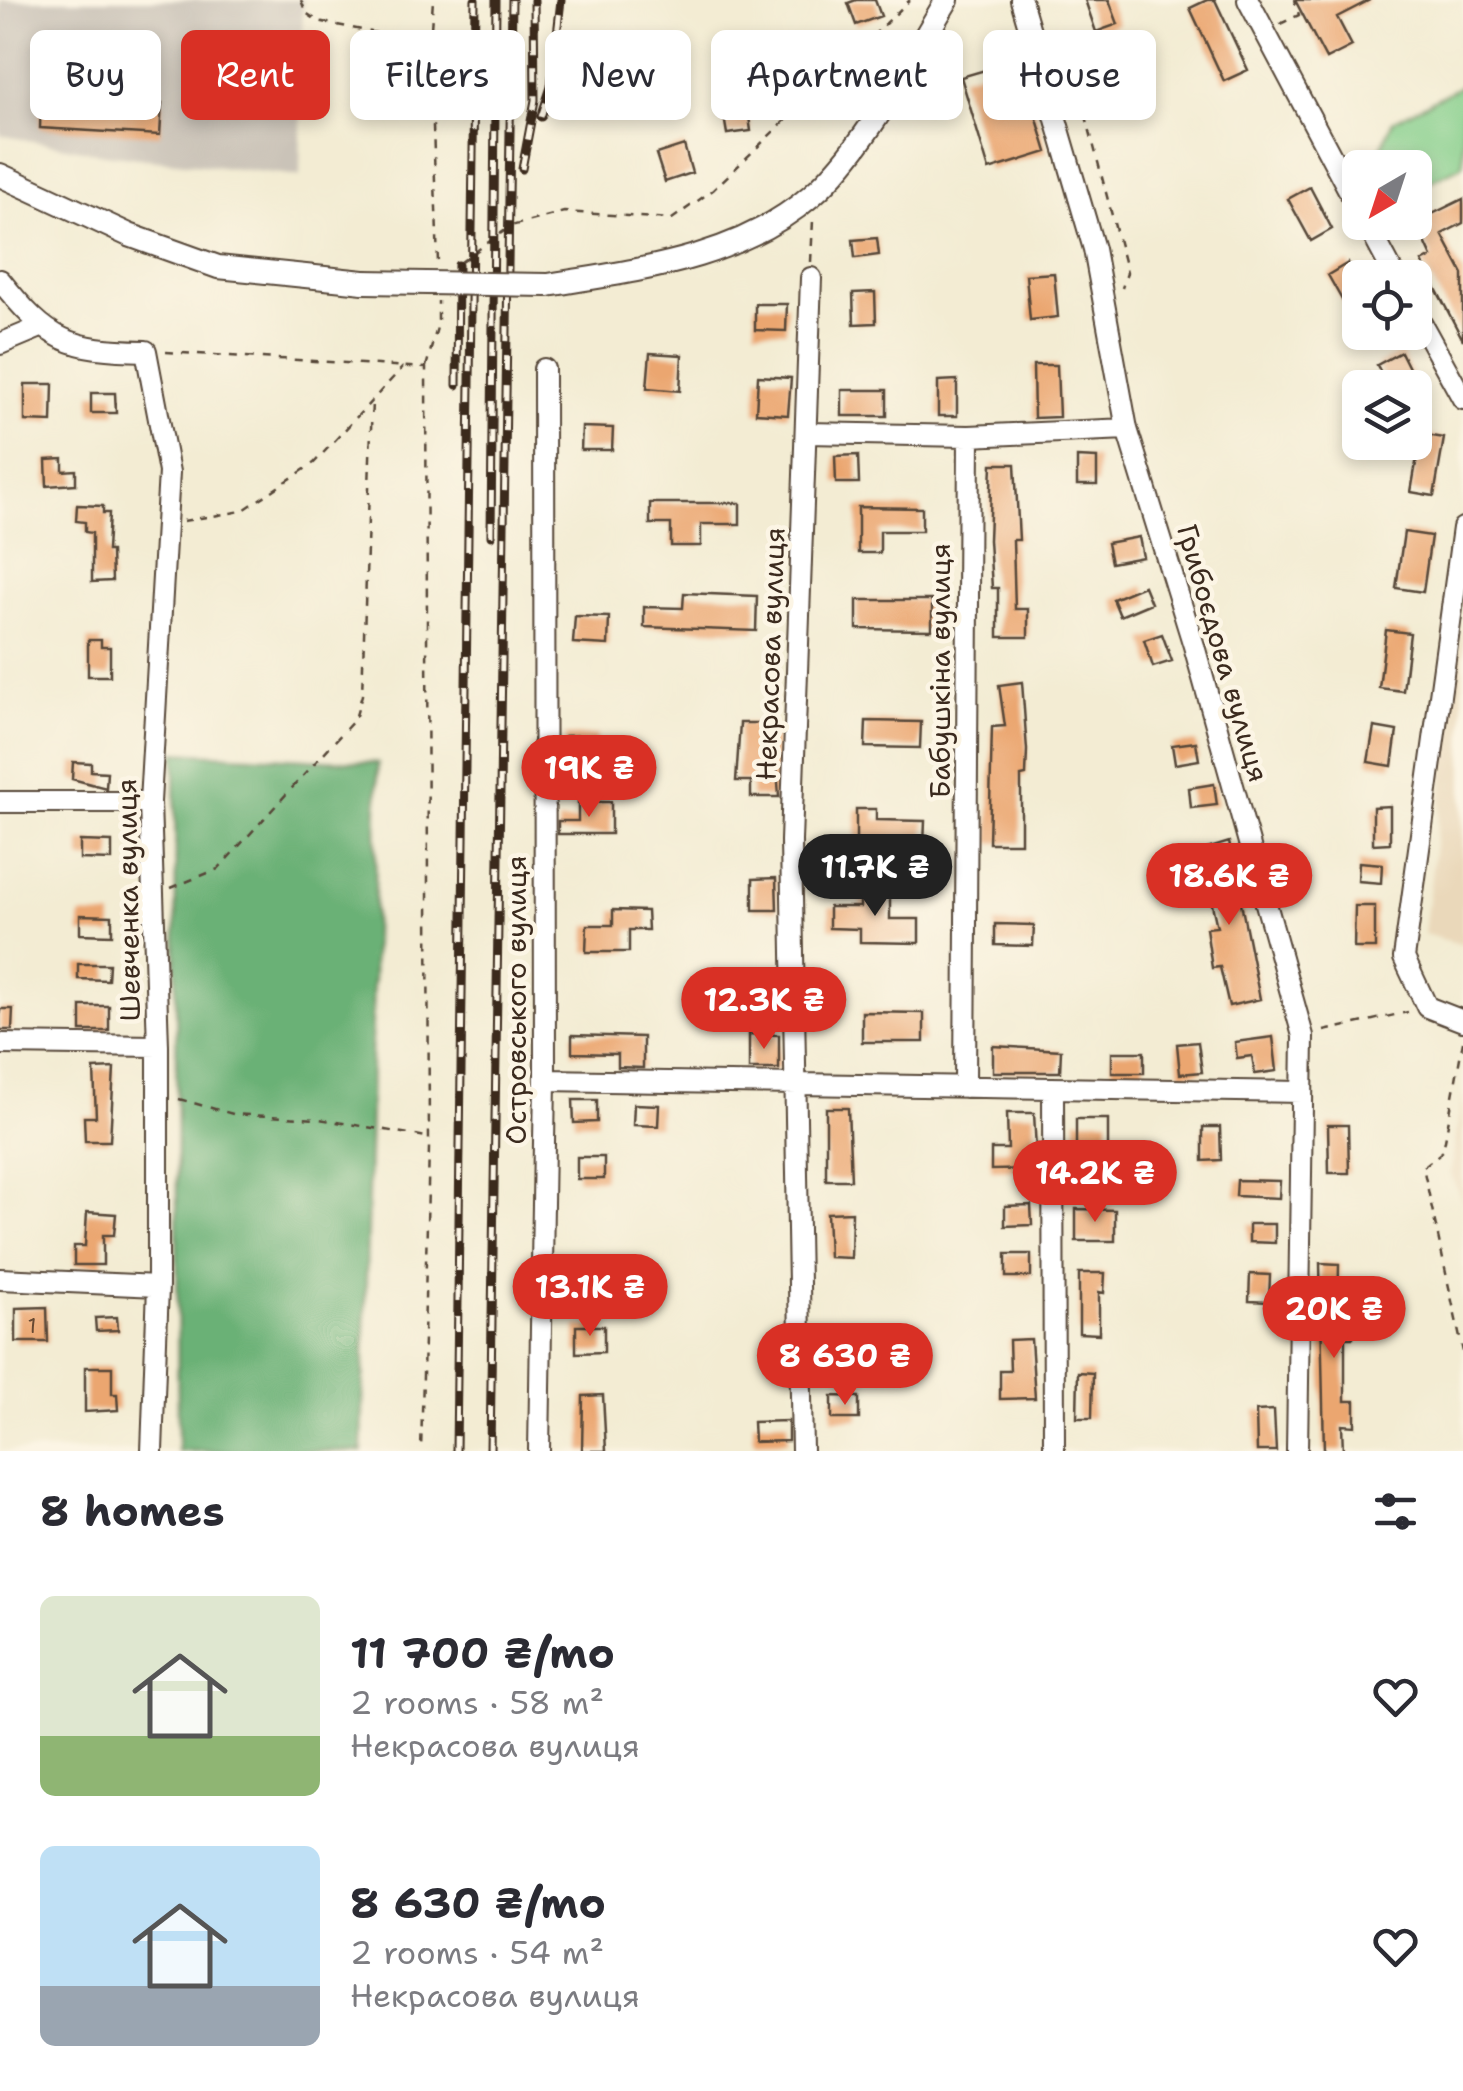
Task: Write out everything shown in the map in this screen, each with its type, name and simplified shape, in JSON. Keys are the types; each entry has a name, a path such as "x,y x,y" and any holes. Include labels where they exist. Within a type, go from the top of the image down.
{"street":[{"path":"0,175 129,235 218,267 364,282 548,285 664,266 727,245 813,194 841,164 894,87 946,0"},
{"name":"Грибоєдова вулиця","path":"1020,0 1094,249 1128,428 1194,646 1303,1036 1297,1451"},
{"path":"1248,0 1342,178"},
{"name":"Некрасова вулиця","path":"802,1451 790,841 811,278"},
{"path":"0,280 55,337 89,350 146,351"},
{"path":"0,344 44,326"},
{"path":"1432,343 1463,399"},
{"name":"Шевченка вулиця","path":"146,351 170,472 150,802 158,1046 158,1286 152,1451"},
{"name":"Островського вулиця","path":"539,1451 545,1080 544,369"},
{"path":"806,433 969,436 1128,428"},
{"name":"Бабушкіна вулиця","path":"964,1087 969,436"},
{"path":"1463,528 1404,958 1427,1007 1463,1021"},
{"path":"0,802 150,802"},
{"path":"0,1044 158,1046"},
{"path":"545,1080 1302,1092"},
{"path":"1053,1088 1054,1451"},
{"path":"0,1280 158,1286"}],"path":[{"path":"301,0 306,13 318,21 362,30"},
{"path":"431,30 433,0"},
{"path":"458,264 511,226 564,212 672,218 712,190 910,0"},
{"path":"1265,31 1299,15 1294,0"},
{"path":"433,120 439,268"},
{"path":"1086,120 1127,273 1121,290"},
{"path":"811,278 813,194"},
{"path":"422,1451 429,1137 426,368 438,324 438,286"},
{"path":"146,351 426,368"},
{"path":"166,524 242,511 314,463 404,366"},
{"path":"153,895 218,869 355,718 362,695 372,400"},
{"path":"1303,1036 1427,1007"},
{"path":"1463,1039 1442,1152 1423,1166 1463,1352"},
{"path":"158,1093 233,1114 318,1119 429,1137"}],"shaded area":[{"path":"0,0 303,0 302,30 181,30 181,120 301,120 300,176 104,154 0,135"},
{"path":"1463,619 1463,945 1424,934"},
{"path":"1463,1092 1463,1204 1450,1173"}],"green space":[{"path":"1463,85 1463,165 1432,180 1432,150 1382,150 1393,121"},
{"path":"175,752 378,763 362,1451 178,1451"}],"building":[{"path":"875,0 881,16 856,25 848,3"},
{"path":"1085,0 1109,0 1118,24 1095,30"},
{"path":"1215,0 1248,70 1224,81 1190,8"},
{"path":"1295,0 1370,0 1337,17 1352,46 1326,59"},
{"path":"983,71 983,120 1037,120 1047,152 989,170 963,76"},
{"path":"40,120 161,120 160,135 40,128"},
{"path":"725,120 749,120 751,131 727,134"},
{"path":"684,145 692,173 665,182 656,154"},
{"path":"1310,187 1332,229 1311,241 1288,199"},
{"path":"1463,199 1463,223 1442,234 1463,274 1463,340 1432,281 1432,260 1426,260 1432,257 1424,240 1432,240 1432,214"},
{"path":"877,238 879,255 855,258 853,240"},
{"path":"1342,267 1342,300 1328,275"},
{"path":"1054,273 1058,317 1030,320 1026,275"},
{"path":"875,292 876,323 854,324 853,293"},
{"path":"755,304 787,304 786,331 755,330"},
{"path":"1401,352 1410,370 1380,370 1377,365"},
{"path":"650,353 682,355 680,391 647,388"},
{"path":"1033,365 1057,365 1059,417 1034,418"},
{"path":"758,376 791,378 788,415 756,413"},
{"path":"957,380 957,416 938,416 938,381"},
{"path":"25,384 53,384 52,422 25,421"},
{"path":"842,390 887,390 887,416 842,416"},
{"path":"91,393 115,393 116,413 91,413"},
{"path":"582,427 613,428 612,450 581,450"},
{"path":"1432,436 1444,438 1434,496 1411,492 1417,460 1432,460"},
{"path":"858,455 859,483 836,483 835,456"},
{"path":"1077,457 1097,458 1097,485 1077,485"},
{"path":"63,459 63,471 76,470 76,484 47,486 46,460"},
{"path":"992,464 1015,464 1019,540 1013,540 1015,609 1028,609 1028,637 998,637 998,588 992,588 989,540"},
{"path":"650,503 740,503 740,524 701,524 701,546 671,546 671,524 650,524"},
{"path":"77,505 103,506 103,513 109,513 107,551 111,551 112,581 92,582 92,533 85,532 85,522 76,521"},
{"path":"858,507 922,508 922,531 880,531 880,553 858,553"},
{"path":"1404,532 1431,536 1423,592 1396,588"},
{"path":"1139,537 1143,557 1111,563 1107,543"},
{"path":"1144,586 1151,603 1120,616 1113,599"},
{"path":"684,593 757,596 756,631 644,627 644,607 683,608"},
{"path":"857,600 932,600 932,630 857,629"},
{"path":"575,616 609,617 608,645 573,643"},
{"path":"1386,630 1410,633 1403,691 1379,688"},
{"path":"1162,634 1172,661 1153,667 1144,640"},
{"path":"88,640 101,640 101,647 110,647 110,676 88,676"},
{"path":"1022,682 1027,750 1026,775 1021,776 1021,843 989,843 992,727 1005,726 999,685"},
{"path":"866,721 921,722 920,748 865,747"},
{"path":"740,723 774,723 779,797 751,797 751,781 736,781"},
{"path":"1374,727 1397,731 1392,766 1368,762"},
{"path":"597,735 597,743 608,742 609,757 584,758 584,752 566,752 565,736"},
{"path":"1196,742 1199,760 1175,764 1172,745"},
{"path":"73,762 91,763 91,771 107,772 106,788 72,779"},
{"path":"1214,784 1217,805 1191,808 1189,788"},
{"path":"578,802 611,802 611,834 558,834 558,821 578,821"},
{"path":"1390,806 1390,843 1373,844 1373,807"},
{"path":"856,809 876,809 876,820 925,821 924,845 876,845 876,857 856,857"},
{"path":"80,841 112,842 112,860 80,859"},
{"path":"1229,842 1260,999 1229,1006 1220,967 1212,968 1206,928 1217,927 1200,851"},
{"path":"1359,862 1382,864 1381,883 1358,881"},
{"path":"776,878 777,910 753,910 753,879"},
{"path":"860,888 890,888 890,919 919,919 919,943 860,942 860,929 829,928 829,907 860,907"},
{"path":"1355,906 1375,906 1375,948 1354,948"},
{"path":"613,910 647,911 648,930 629,930 629,952 586,952 587,925 613,925"},
{"path":"80,915 112,916 112,935 80,934"},
{"path":"995,924 1034,925 1033,946 995,945"},
{"path":"78,964 109,964 108,980 78,979"},
{"path":"81,1006 109,1006 109,1031 81,1031"},
{"path":"0,1009 13,1009 12,1030 0,1030"},
{"path":"862,1012 924,1013 924,1042 862,1042"},
{"path":"749,1034 779,1035 779,1069 749,1069"},
{"path":"572,1035 643,1037 643,1068 618,1067 618,1054 572,1053"},
{"path":"1273,1037 1277,1071 1255,1074 1252,1056 1237,1058 1235,1042"},
{"path":"1198,1042 1202,1072 1180,1074 1177,1044"},
{"path":"993,1046 1061,1050 1060,1072 993,1072"},
{"path":"1112,1052 1144,1052 1144,1073 1112,1073"},
{"path":"114,1068 110,1141 85,1141 84,1117 96,1117 94,1069"},
{"path":"573,1100 597,1100 597,1122 574,1123"},
{"path":"634,1104 659,1105 658,1126 633,1125"},
{"path":"826,1108 848,1108 851,1180 826,1180"},
{"path":"1007,1113 1034,1113 1037,1169 991,1170 991,1149 1008,1149"},
{"path":"1076,1119 1108,1119 1108,1147 1076,1147"},
{"path":"1328,1125 1348,1125 1349,1173 1329,1173"},
{"path":"1203,1127 1220,1127 1221,1160 1203,1161"},
{"path":"577,1157 604,1157 604,1179 577,1179"},
{"path":"1237,1180 1280,1181 1279,1198 1236,1196"},
{"path":"1031,1205 1032,1225 1005,1226 1005,1206"},
{"path":"1076,1209 1115,1210 1115,1241 1076,1241"},
{"path":"87,1212 116,1214 114,1235 103,1235 103,1265 74,1265 74,1246 85,1246"},
{"path":"852,1212 851,1258 829,1257 827,1213"},
{"path":"1249,1224 1275,1224 1275,1243 1249,1242"},
{"path":"1006,1254 1031,1254 1031,1277 1006,1277"},
{"path":"1320,1263 1339,1264 1338,1316 1353,1316 1353,1338 1345,1338 1345,1401 1355,1401 1355,1426 1342,1425 1343,1451 1324,1451"},
{"path":"1079,1273 1105,1273 1104,1293 1099,1292 1099,1334 1079,1333"},
{"path":"1250,1274 1270,1275 1269,1302 1249,1301"},
{"path":"47,1307 48,1342 16,1342 16,1308"},
{"path":"117,1317 118,1330 96,1331 95,1318"},
{"path":"576,1326 604,1326 604,1352 576,1353"},
{"path":"840,1336 870,1336 869,1356 839,1355"},
{"path":"1031,1339 1035,1398 1000,1399 1000,1371 1010,1371 1009,1340"},
{"path":"85,1367 112,1367 112,1394 117,1394 118,1410 85,1412"},
{"path":"1078,1372 1093,1373 1092,1418 1077,1418"},
{"path":"603,1395 606,1451 582,1451 583,1396"},
{"path":"832,1396 859,1397 859,1419 832,1419"},
{"path":"1274,1410 1276,1451 1257,1451 1256,1411"},
{"path":"788,1421 788,1441 754,1442 753,1422"}],"railway":[{"path":"456,1451 475,0"},
{"path":"491,536 496,0"},
{"path":"490,1451 512,0"},
{"path":"522,169 535,100 534,0"},
{"path":"541,117 551,87 561,0"},
{"path":"457,385 458,265"}]}
